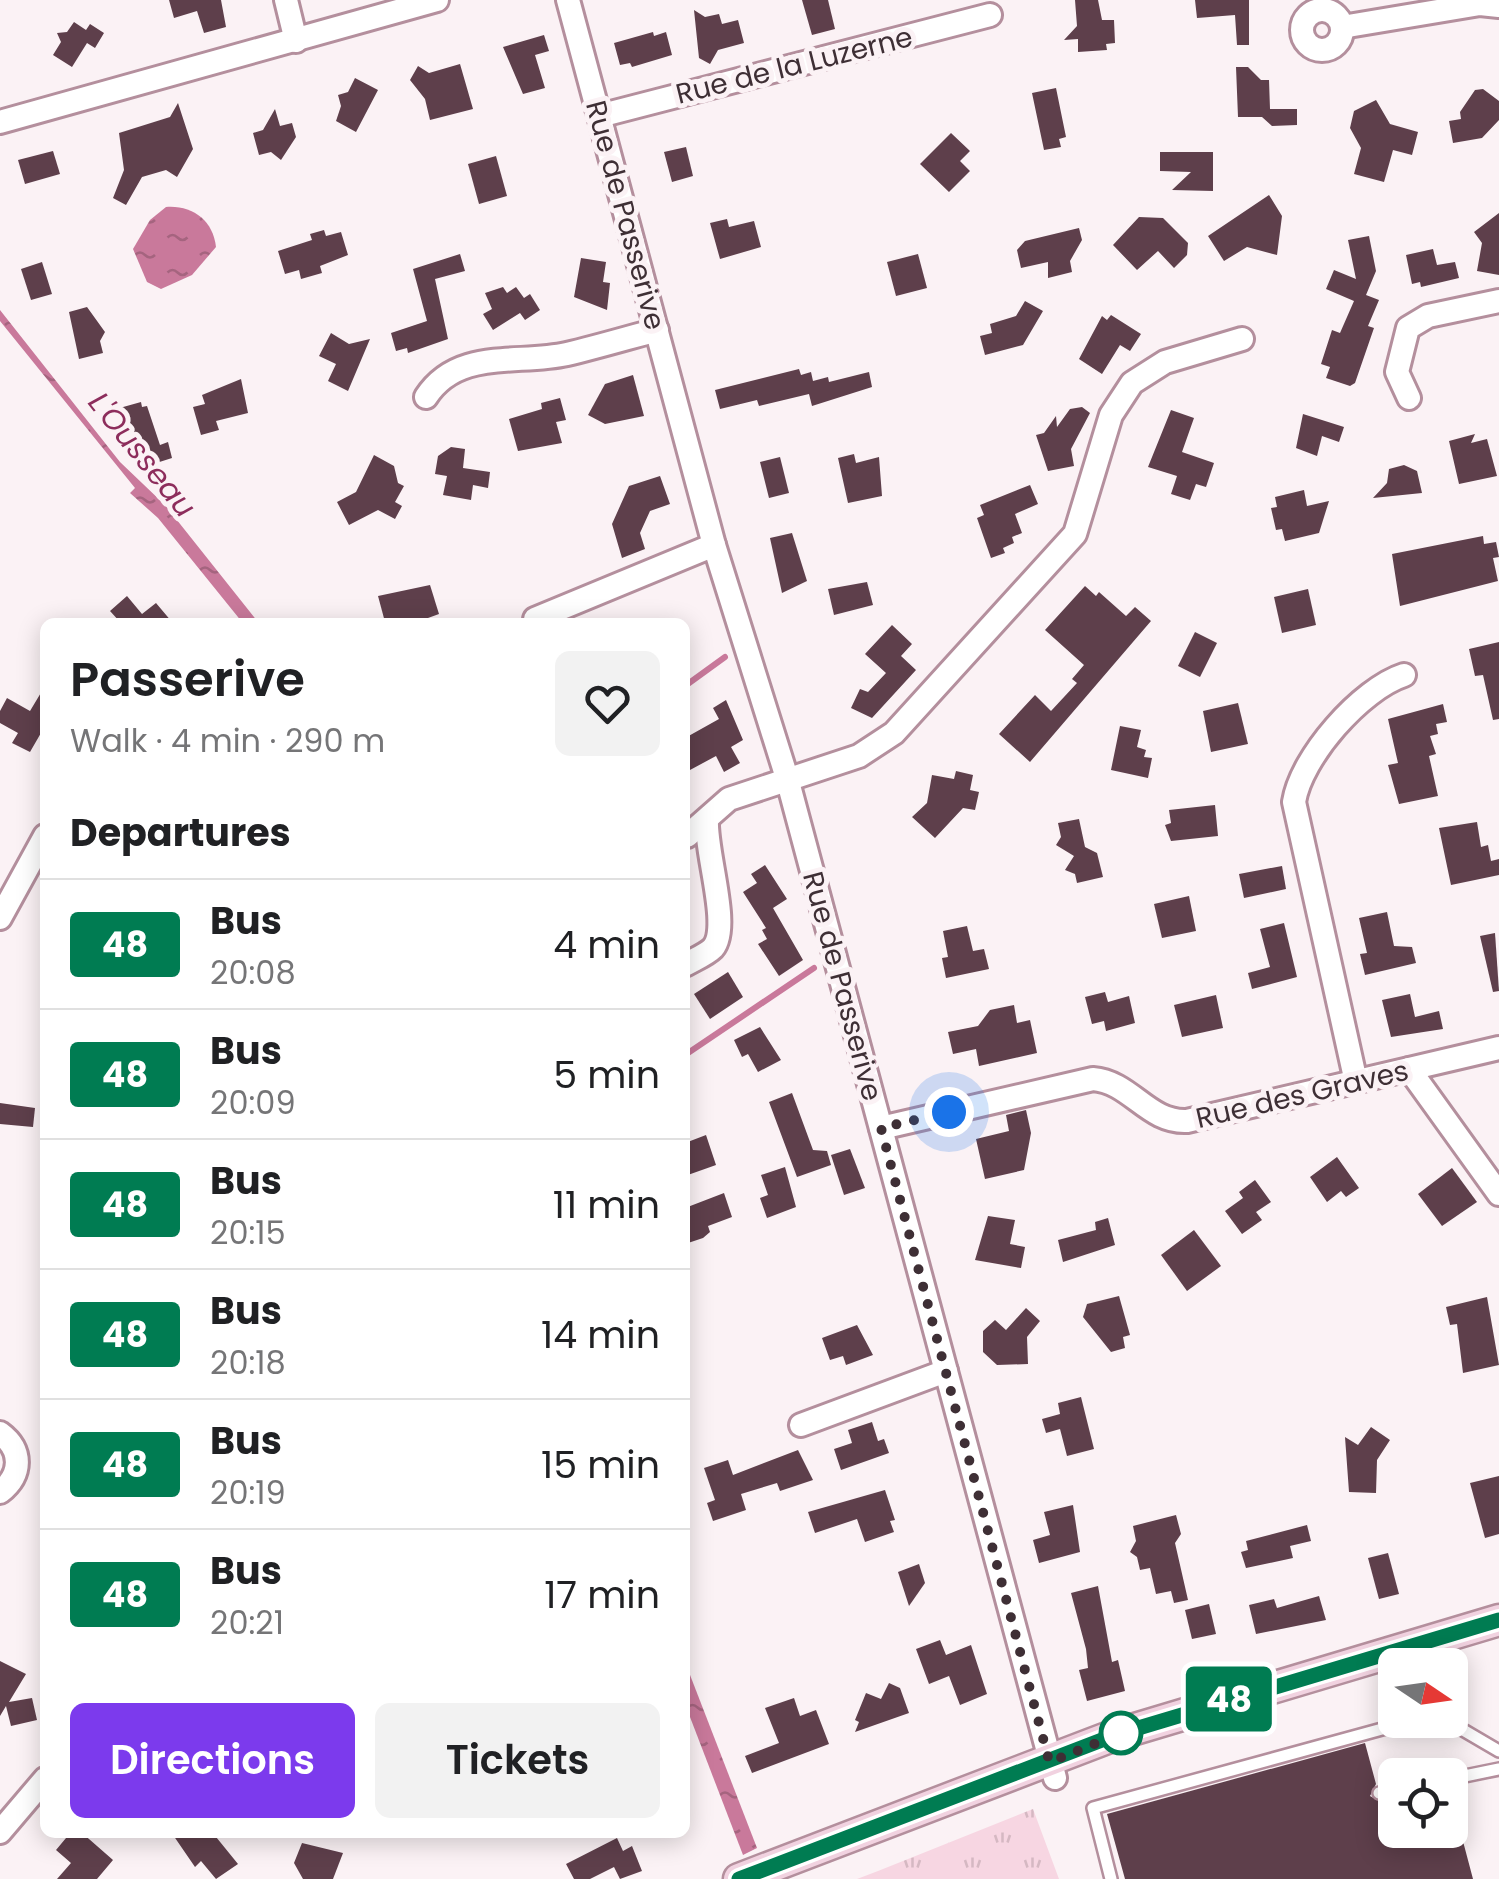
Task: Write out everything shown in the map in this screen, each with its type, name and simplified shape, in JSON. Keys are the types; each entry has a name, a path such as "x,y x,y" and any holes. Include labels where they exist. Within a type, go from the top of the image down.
{"main road":[{"path":"775,1879 1053,1770 1179,1714 1499,1620"},
{"path":"1463,1648 1499,1638"},
{"path":"739,1879 1053,1770 1378,1672"}],"street":[{"path":"286,0 296,41"},
{"path":"0,122 437,0"},
{"name":"Rue de Passerive","path":"568,0 714,545 787,778 1053,1770"},
{"path":"1342,26 1480,4 1499,6"},
{"name":"Rue de la Luzerne","path":"599,116 990,15"},
{"path":"1409,398 1397,372 1408,328 1428,316 1499,301"},
{"path":"426,398 450,372 478,363 564,355 657,330"},
{"path":"690,833 730,799 859,756 886,740 1068,543 1082,514 1110,414 1132,383 1165,362 1242,339"},
{"path":"536,618 714,545"},
{"path":"1356,1082 1294,802 1306,768 1358,702 1373,689 1404,675"},
{"path":"690,962 714,947 722,923 705,847 706,820"},
{"path":"0,918 40,845"},
{"name":"Rue des Graves","path":"881,1128 1084,1080 1115,1083 1157,1115 1177,1122 1499,1048"},
{"path":"1409,1069 1499,1194"},
{"path":"801,1424 946,1371"},
{"path":"0,1434 13,1445 18,1458 12,1482 0,1492"},
{"path":"0,1832 40,1785"}],"lane":[{"path":"1111,1879 1093,1808 1378,1730"},
{"path":"1468,1732 1499,1750"},
{"path":"1468,1776 1499,1770"}],"green space":[{"path":"1033,1809 1059,1879 857,1879 878,1871"}],"water":[{"path":"166,207 200,216 211,229 216,247 192,275 161,289 147,282 133,249 150,220"},
{"path":"0,310 120,462 165,505 255,618 239,618 158,518 130,493 135,488 0,321"},
{"path":"690,1675 757,1848 743,1855 690,1717"}],"building":[{"path":"169,0 221,0 226,27 204,33 197,11 174,18"},
{"path":"802,0 828,0 835,29 812,35"},
{"path":"1075,0 1098,0 1102,20 1114,20 1115,43 1106,44 1107,50 1078,52 1078,39 1064,40 1077,26"},
{"path":"1195,0 1249,0 1249,45 1237,45 1235,15 1197,18"},
{"path":"694,10 705,17 719,14 722,24 738,20 744,43 718,50 710,64 699,58"},
{"path":"74,22 86,30 90,24 104,33 95,48 87,43 72,67 53,55 61,42 57,33 67,32"},
{"path":"653,32 654,36 666,32 672,55 632,67 630,63 620,65 614,43"},
{"path":"544,35 549,51 535,55 545,88 523,94 503,47"},
{"path":"460,64 473,109 430,120 425,99 410,80 418,66 429,73"},
{"path":"1236,67 1248,67 1261,80 1269,80 1270,109 1297,109 1297,125 1272,126 1262,117 1238,117"},
{"path":"355,78 378,90 356,132 336,121 341,106 338,95 348,92"},
{"path":"1056,88 1066,137 1059,139 1061,147 1044,150 1032,93"},
{"path":"1483,89 1499,101 1499,120 1482,138 1453,143 1449,121 1461,119 1460,112 1475,90"},
{"path":"1376,100 1390,124 1418,132 1412,155 1393,150 1384,182 1354,174 1361,148 1350,128 1354,111"},
{"path":"178,103 193,149 177,177 166,170 142,177 126,205 113,198 124,170 119,133 170,117"},
{"path":"275,109 280,126 292,123 296,137 281,160 271,152 259,155 253,133 263,130"},
{"path":"951,133 970,151 960,161 970,171 949,192 920,164"},
{"path":"686,147 693,176 672,182 664,152"},
{"path":"53,151 60,174 25,184 18,160"},
{"path":"1160,152 1213,152 1213,191 1172,190 1191,172 1160,171"},
{"path":"496,156 507,196 479,204 468,164"},
{"path":"1269,195 1282,216 1277,255 1247,247 1224,261 1208,236"},
{"path":"1499,213 1499,275 1477,271 1482,243 1474,232"},
{"path":"1139,217 1163,218 1188,243 1187,255 1174,268 1158,251 1137,270 1113,245"},
{"path":"727,219 729,227 754,221 761,247 720,259 710,223"},
{"path":"1079,228 1082,240 1070,261 1072,272 1048,278 1048,262 1021,268 1017,250 1025,241"},
{"path":"324,230 326,236 341,232 348,255 320,266 322,273 301,279 299,270 285,274 278,251 312,240 310,234"},
{"path":"1369,236 1376,271 1366,295 1379,300 1368,326 1374,328 1355,383 1350,386 1326,378 1330,367 1321,364 1332,330 1340,333 1354,301 1326,289 1334,270 1356,279 1348,240"},
{"path":"1433,249 1437,265 1455,262 1459,278 1421,287 1420,282 1412,284 1406,255"},
{"path":"460,254 465,271 435,279 448,339 408,353 407,348 396,351 391,333 427,321 413,269"},
{"path":"918,254 927,288 896,296 887,262"},
{"path":"581,258 606,262 603,282 610,283 607,310 574,297"},
{"path":"42,262 52,294 31,300 21,269"},
{"path":"503,287 507,293 516,287 524,298 530,294 540,310 525,320 520,313 493,330 483,314 492,309 485,293"},
{"path":"1025,301 1043,311 1023,345 985,355 980,336 992,333 990,324 1016,316"},
{"path":"87,307 105,332 100,341 103,353 79,359 69,312"},
{"path":"1111,315 1141,334 1130,351 1120,345 1102,374 1079,359 1102,316 1107,320"},
{"path":"331,333 349,344 370,339 348,391 328,381 336,364 319,356"},
{"path":"799,369 801,375 811,372 813,381 828,377 829,382 869,372 872,387 812,406 809,394 759,406 757,400 720,409 715,390"},
{"path":"633,375 644,416 605,424 588,415 605,384"},
{"path":"241,379 248,413 216,421 219,430 201,435 193,407 205,404 202,395"},
{"path":"560,398 566,420 556,422 562,443 518,451 509,419 542,409 541,403"},
{"path":"141,402 142,407 147,406 160,445 168,442 172,458 150,465 149,460 141,462 132,450 116,409"},
{"path":"1082,407 1090,413 1071,449 1074,466 1048,471 1036,435 1044,433 1056,416 1057,427 1070,409"},
{"path":"1171,410 1194,418 1182,452 1214,463 1206,487 1196,484 1190,500 1171,494 1177,476 1148,467"},
{"path":"1303,414 1344,427 1339,442 1322,436 1317,456 1296,448"},
{"path":"1475,434 1471,443 1487,439 1497,476 1459,484 1449,441"},
{"path":"451,447 465,449 463,468 490,472 488,488 473,485 471,500 443,495 447,476 435,474 438,456"},
{"path":"854,454 856,463 879,457 882,496 848,503 838,458"},
{"path":"374,455 394,466 398,483 404,486 395,502 402,506 395,519 378,510 349,525 337,502 356,492"},
{"path":"780,457 789,493 769,498 760,462"},
{"path":"1404,465 1417,471 1422,493 1373,498 1387,483 1389,469"},
{"path":"660,476 670,504 650,511 640,533 645,549 622,558 612,524 629,486"},
{"path":"1030,485 1038,504 1015,514 1022,533 1012,537 1014,543 1003,548 1005,553 991,558 977,518 984,515 980,505"},
{"path":"1304,490 1307,506 1329,501 1319,533 1285,541 1282,529 1276,530 1271,508 1277,507 1275,497"},
{"path":"792,533 807,581 782,593 770,538"},
{"path":"1483,536 1484,544 1496,542 1499,557 1493,558 1498,581 1400,606 1392,554"},
{"path":"867,582 873,605 834,615 828,589"},
{"path":"430,585 439,614 428,618 384,618 378,596"},
{"path":"1085,586 1096,596 1099,592 1126,616 1135,607 1151,621 1030,762 999,734 1035,695 1051,711 1077,683 1072,679 1084,665 1045,630"},
{"path":"1308,589 1316,625 1282,633 1274,597"},
{"path":"127,596 142,614 156,603 169,618 116,618 110,611"},
{"path":"892,625 912,644 901,656 916,670 872,718 851,708 860,689 868,692 886,673 865,654"},
{"path":"1195,632 1217,643 1200,677 1178,666"},
{"path":"1499,642 1499,719 1493,720 1483,675 1475,676 1469,649"},
{"path":"40,694 40,735 30,752 12,743 18,733 0,723 0,711 7,698 30,711"},
{"path":"726,700 743,740 731,747 740,763 724,772 716,756 690,770 690,735 719,719 713,708"},
{"path":"1238,703 1248,744 1211,752 1203,711"},
{"path":"1443,704 1447,722 1436,724 1438,734 1430,736 1436,754 1429,756 1438,796 1399,804 1388,765 1398,763 1388,719"},
{"path":"1120,726 1141,730 1137,747 1146,750 1144,757 1152,758 1148,778 1111,770"},
{"path":"956,771 973,775 970,790 979,792 975,810 963,808 935,838 912,817 927,803 932,775 954,779"},
{"path":"1215,805 1218,836 1171,841 1165,825 1171,823 1169,810"},
{"path":"1079,819 1085,847 1097,853 1103,877 1077,883 1075,874 1065,870 1074,856 1056,845 1061,837 1058,823"},
{"path":"1477,822 1481,847 1488,845 1491,861 1499,859 1499,875 1451,885 1439,828"},
{"path":"765,865 787,899 773,908 803,960 779,976 758,944 767,939 762,930 766,928 743,892 757,883 751,874"},
{"path":"1282,866 1286,889 1244,898 1239,874"},
{"path":"1189,896 1196,931 1162,938 1154,904"},
{"path":"1387,912 1394,946 1412,947 1416,963 1365,975 1360,954 1367,953 1359,918"},
{"path":"1284,923 1297,977 1252,989 1248,973 1270,967 1260,929"},
{"path":"967,926 973,951 984,949 989,969 946,978 942,958 948,957 943,931"},
{"path":"1495,933 1499,991 1493,992 1480,936"},
{"path":"728,972 743,997 710,1019 694,994"},
{"path":"1105,992 1108,1002 1129,996 1135,1023 1106,1031 1104,1021 1092,1024 1085,997"},
{"path":"1410,994 1415,1017 1439,1011 1443,1029 1391,1037 1382,1000"},
{"path":"1216,995 1223,1028 1182,1037 1174,1005"},
{"path":"1014,1005 1017,1023 1030,1020 1037,1053 979,1066 976,1049 953,1054 948,1032 978,1026 990,1010"},
{"path":"760,1027 781,1060 758,1072 748,1054 742,1057 734,1040"},
{"path":"792,1093 813,1150 827,1151 831,1165 797,1177 769,1102"},
{"path":"0,1103 35,1108 33,1127 0,1124"},
{"path":"1026,1110 1031,1133 1024,1170 985,1179 976,1139 1009,1131 1006,1115"},
{"path":"706,1135 716,1165 690,1174 690,1141"},
{"path":"850,1149 865,1188 844,1195 831,1155"},
{"path":"1337,1157 1359,1188 1346,1197 1341,1191 1327,1202 1310,1177"},
{"path":"785,1167 796,1207 767,1218 760,1198 768,1195 761,1175"},
{"path":"1452,1168 1477,1202 1442,1226 1418,1194"},
{"path":"1255,1180 1271,1202 1256,1212 1262,1220 1242,1234 1225,1211 1243,1198 1239,1192"},
{"path":"724,1193 732,1217 708,1226 710,1232 690,1242 690,1206"},
{"path":"988,1216 1015,1220 1010,1244 1025,1247 1021,1268 975,1260"},
{"path":"1108,1218 1115,1245 1063,1262 1058,1240 1096,1230 1095,1222"},
{"path":"1194,1230 1221,1266 1187,1291 1161,1255"},
{"path":"1119,1296 1130,1335 1123,1337 1125,1348 1111,1352 1083,1317 1087,1304"},
{"path":"1487,1297 1499,1365 1463,1373 1457,1324 1450,1325 1446,1307"},
{"path":"1026,1308 1040,1321 1027,1337 1028,1364 997,1365 983,1352 983,1331 995,1320 1006,1330"},
{"path":"857,1325 873,1355 846,1365 843,1356 830,1360 822,1338"},
{"path":"1081,1397 1094,1449 1067,1456 1060,1429 1046,1433 1042,1419 1060,1414 1058,1403"},
{"path":"872,1422 878,1441 884,1439 889,1453 841,1470 834,1449 852,1443 848,1430"},
{"path":"1371,1427 1390,1440 1377,1460 1376,1493 1349,1492 1345,1437 1358,1445"},
{"path":"798,1450 813,1480 780,1491 777,1483 741,1494 746,1510 713,1521 707,1503 715,1500 704,1468 728,1460 733,1475"},
{"path":"1499,1476 1499,1534 1485,1538 1470,1483"},
{"path":"885,1490 895,1520 890,1521 894,1532 865,1542 857,1519 815,1533 808,1512"},
{"path":"1073,1505 1080,1552 1039,1563 1033,1540 1050,1535 1044,1512"},
{"path":"1176,1515 1181,1534 1175,1543 1188,1600 1174,1603 1171,1591 1156,1594 1150,1568 1140,1570 1137,1557 1130,1552 1136,1541 1133,1526"},
{"path":"1307,1525 1311,1541 1290,1546 1293,1558 1246,1568 1241,1552 1248,1550 1246,1541"},
{"path":"1388,1553 1399,1594 1379,1599 1368,1558"},
{"path":"919,1564 925,1583 909,1606 898,1572"},
{"path":"1098,1586 1112,1662 1118,1660 1125,1691 1087,1701 1079,1670 1088,1668 1086,1649 1071,1593"},
{"path":"1319,1596 1326,1620 1256,1634 1249,1605 1274,1599 1277,1608"},
{"path":"1209,1604 1216,1634 1192,1639 1185,1610"},
{"path":"940,1640 946,1655 971,1645 987,1694 960,1705 949,1676 929,1684 916,1649"},
{"path":"0,1661 26,1674 9,1702 32,1698 37,1720 11,1726 6,1706 0,1716"},
{"path":"889,1683 900,1688 909,1713 855,1732 859,1722 855,1720 866,1693 881,1699"},
{"path":"794,1698 800,1716 816,1710 829,1744 752,1773 745,1756 779,1743 765,1708"},
{"path":"1365,1743 1376,1784 1370,1796 1378,1800 1378,1848 1465,1848 1473,1879 1125,1879 1107,1814"},
{"path":"66,1838 88,1838 113,1860 97,1879 57,1879 71,1863 56,1850"},
{"path":"175,1838 217,1838 238,1864 216,1879 201,1861 195,1867"},
{"path":"617,1838 623,1851 632,1846 642,1871 620,1879 614,1867 590,1879 574,1879 566,1864"},
{"path":"302,1843 343,1853 333,1879 303,1879 294,1863"}],"waterway":[{"path":"690,682 725,657"},
{"path":"690,1052 814,968"}],"bus line":[{"name":"48","path":"739,1879 1115,1735 1499,1620"}],"route":[{"path":"949,1112 881,1128 1048,1757 1050,1762 1126,1731 1121,1733"}],"water label":[{"name":"L'Ousseau","path":"142,455"}]}
